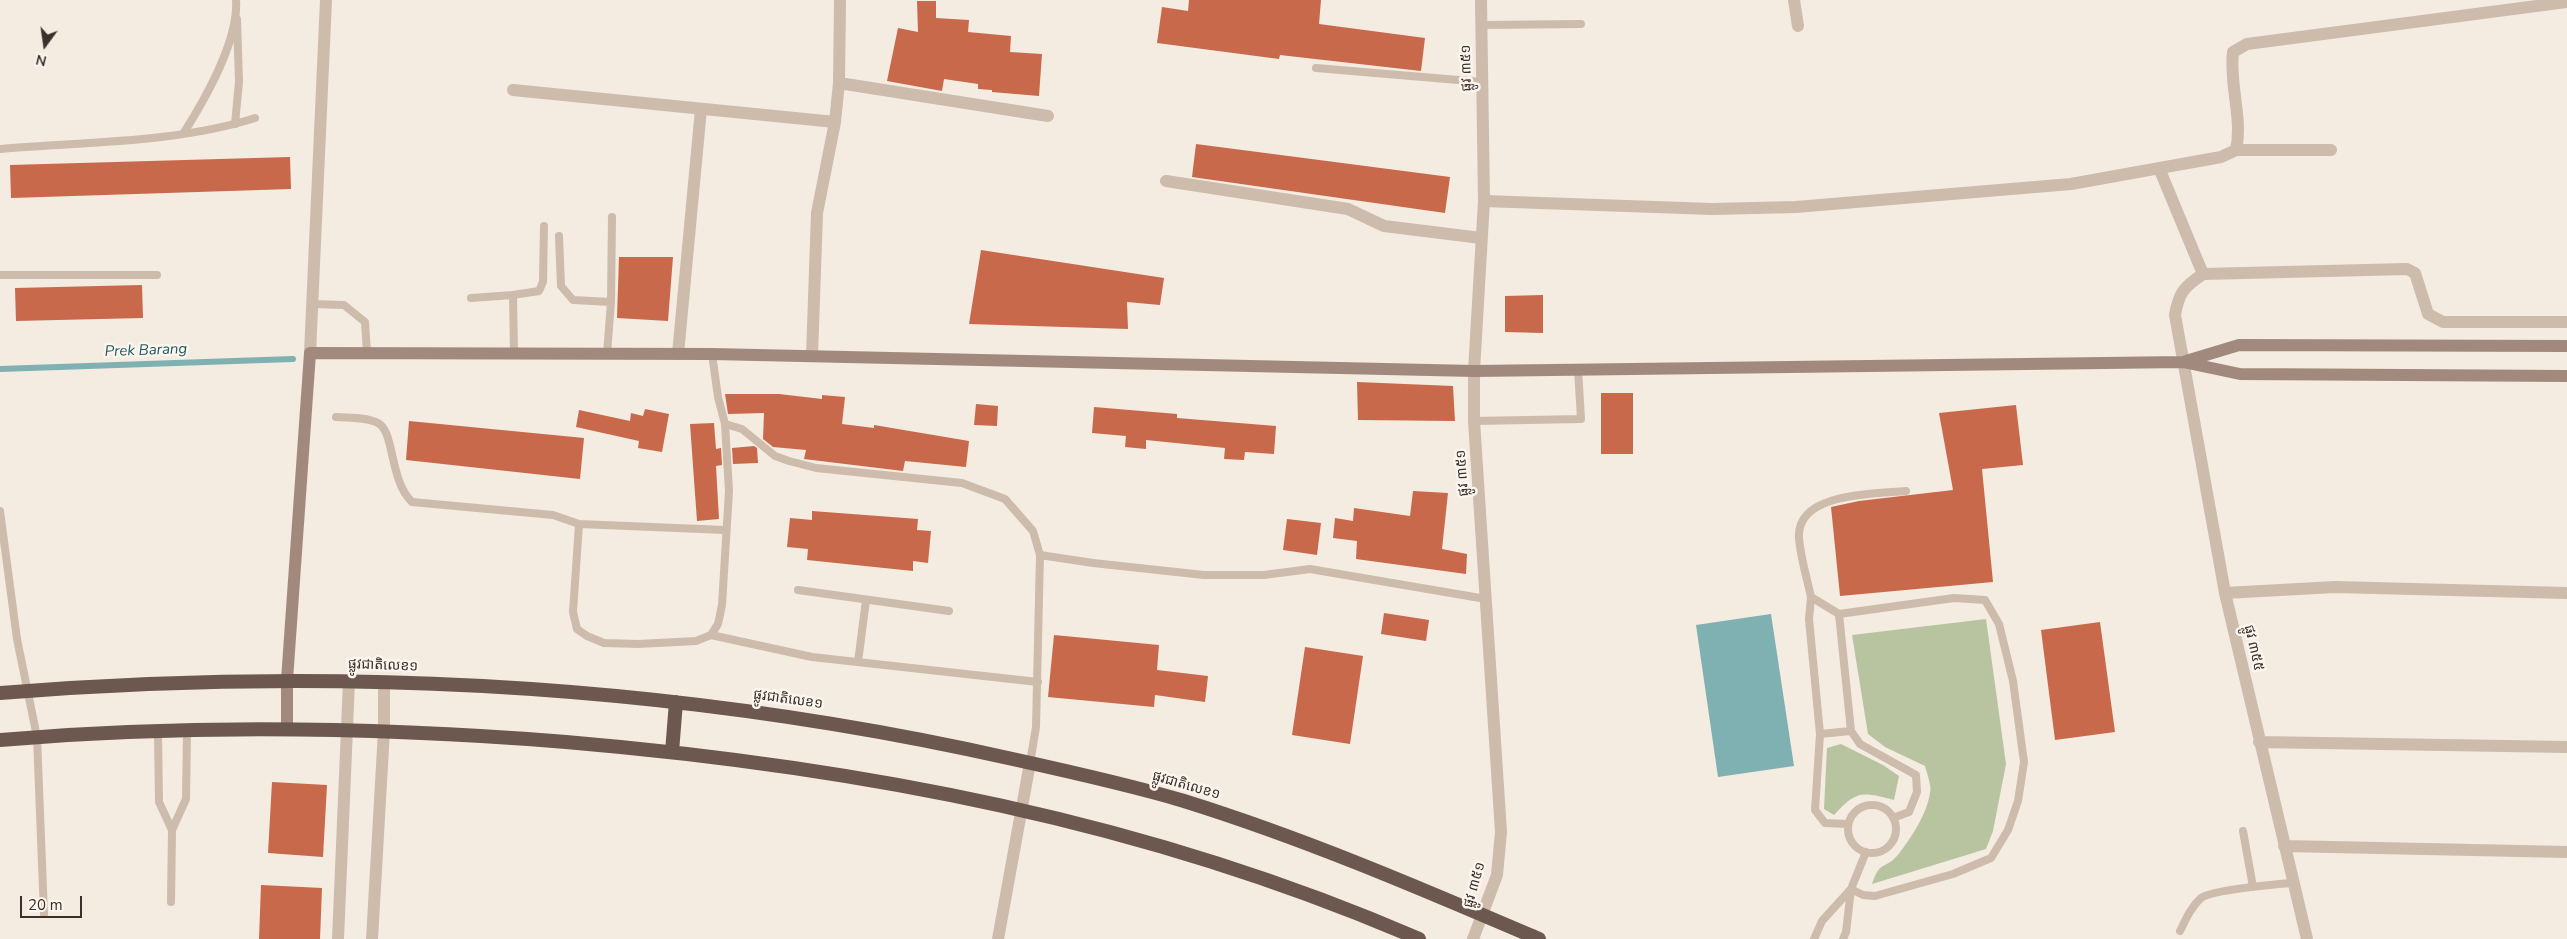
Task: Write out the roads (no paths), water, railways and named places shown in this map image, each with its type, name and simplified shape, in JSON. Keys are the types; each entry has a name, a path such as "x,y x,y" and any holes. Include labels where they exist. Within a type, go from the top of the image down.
{"highway":[{"name":"ផ្លូវជាតិលេខ១","path":"0,693 176,683 287,680 384,682 474,686 676,702 817,720 916,737 1182,801 1273,830 1538,939"},
{"path":"672,752 676,702"},
{"path":"0,740 158,731 384,731 476,735 672,752 809,768 908,786 1073,821 1173,848 1264,878 1419,939"}],"main road":[{"path":"2183,362 2239,345 2567,346"},
{"path":"287,730 287,680 310,352 712,354 1474,371 2183,362 2240,374 2567,376"}],"street":[{"path":"310,352 326,0"},
{"path":"812,356 817,213 834,122 838,83 840,0"},
{"name":"ផ្លូវ ៣៥១","path":"1473,939 1497,875 1501,832 1474,421 1474,371 1484,201 1481,0"},
{"path":"1794,0 1798,26"},
{"path":"2236,150 2239,138 2231,68 2233,52 2247,44 2567,2"},
{"path":"838,83 1048,116"},
{"path":"513,90 834,122"},
{"path":"678,354 701,109"},
{"path":"1484,201 1712,209 1796,207 2071,184 2221,157 2236,150 2331,150"},
{"path":"2159,168 2203,274 2407,269 2415,273 2428,314 2443,322 2567,322"},
{"path":"1166,181 1348,209 1384,226 1481,238"},
{"name":"ផ្លូវ ៣៥៥","path":"2203,274 2185,286 2178,300 2175,315 2225,593 2307,939"},
{"path":"2225,593 2335,587 2567,593"},
{"path":"338,939 349,731 349,681"},
{"path":"372,939 384,731 384,682"},
{"path":"2259,742 2567,747"},
{"path":"998,939 1030,763"},
{"path":"2284,846 2567,852"}],"lane":[{"path":"235,124 239,82 236,0"},
{"path":"183,134 201,107 223,61 236,9"},
{"path":"1482,25 1581,24"},
{"path":"1316,68 1482,82"},
{"path":"0,149 183,134 235,124 255,118"},
{"path":"607,354 611,302 612,217"},
{"path":"471,298 534,293 542,287 544,226"},
{"path":"559,236 561,286 574,300 611,302"},
{"path":"0,275 157,275"},
{"path":"513,296 514,353"},
{"path":"311,304 344,305 366,322 367,353"},
{"path":"711,635 718,624 722,605 725,530 729,491 725,424 718,397 712,354"},
{"path":"1474,421 1581,419 1578,369"},
{"path":"336,417 379,423 388,432 395,473 402,493 412,502 545,514 579,524 725,530"},
{"path":"725,424 742,429 774,456 789,462 816,468 962,483 1005,499 1033,531 1040,555 1036,727 1030,763"},
{"path":"1847,824 1825,823 1815,810 1820,734 1809,619 1811,597 1799,536 1801,523 1809,513 1829,500 1906,491"},
{"path":"0,511 17,639 37,737 44,914"},
{"path":"579,524 573,612 576,629 587,636 604,642 638,644 696,641 711,635 775,650 858,662 1038,682"},
{"path":"1040,555 1093,563 1204,575 1264,575 1310,569 1486,599"},
{"path":"798,590 949,611"},
{"path":"1811,597 1839,614 1954,598 1985,600 1999,624 2008,662 2024,762 2018,801 2008,830 1991,858 1953,874 1875,896 1863,895 1851,889"},
{"path":"858,662 866,600"},
{"path":"1839,614 1851,731 1860,744 1916,775 1917,792 1909,812 1893,818"},
{"path":"158,731 159,802 172,830"},
{"path":"170,902 172,830 186,799 187,731"},
{"path":"1820,734 1851,731"},
{"path":"1871,804 1885,808 1893,818 1896,833 1892,842 1877,852 1866,852 1851,842 1847,824 1852,814 1858,808 1871,804"},
{"path":"2243,831 2253,887"},
{"path":"1843,939 1846,932 1851,889 1866,852"},
{"path":"2180,931 2189,912 2202,896 2253,887 2293,883"},
{"path":"1814,939 1822,921 1851,889"}],"water":[{"path":"1771,614 1794,766 1718,777 1696,625"}],"waterway":[{"name":"Prek Barang","path":"0,369 293,359"}]}
